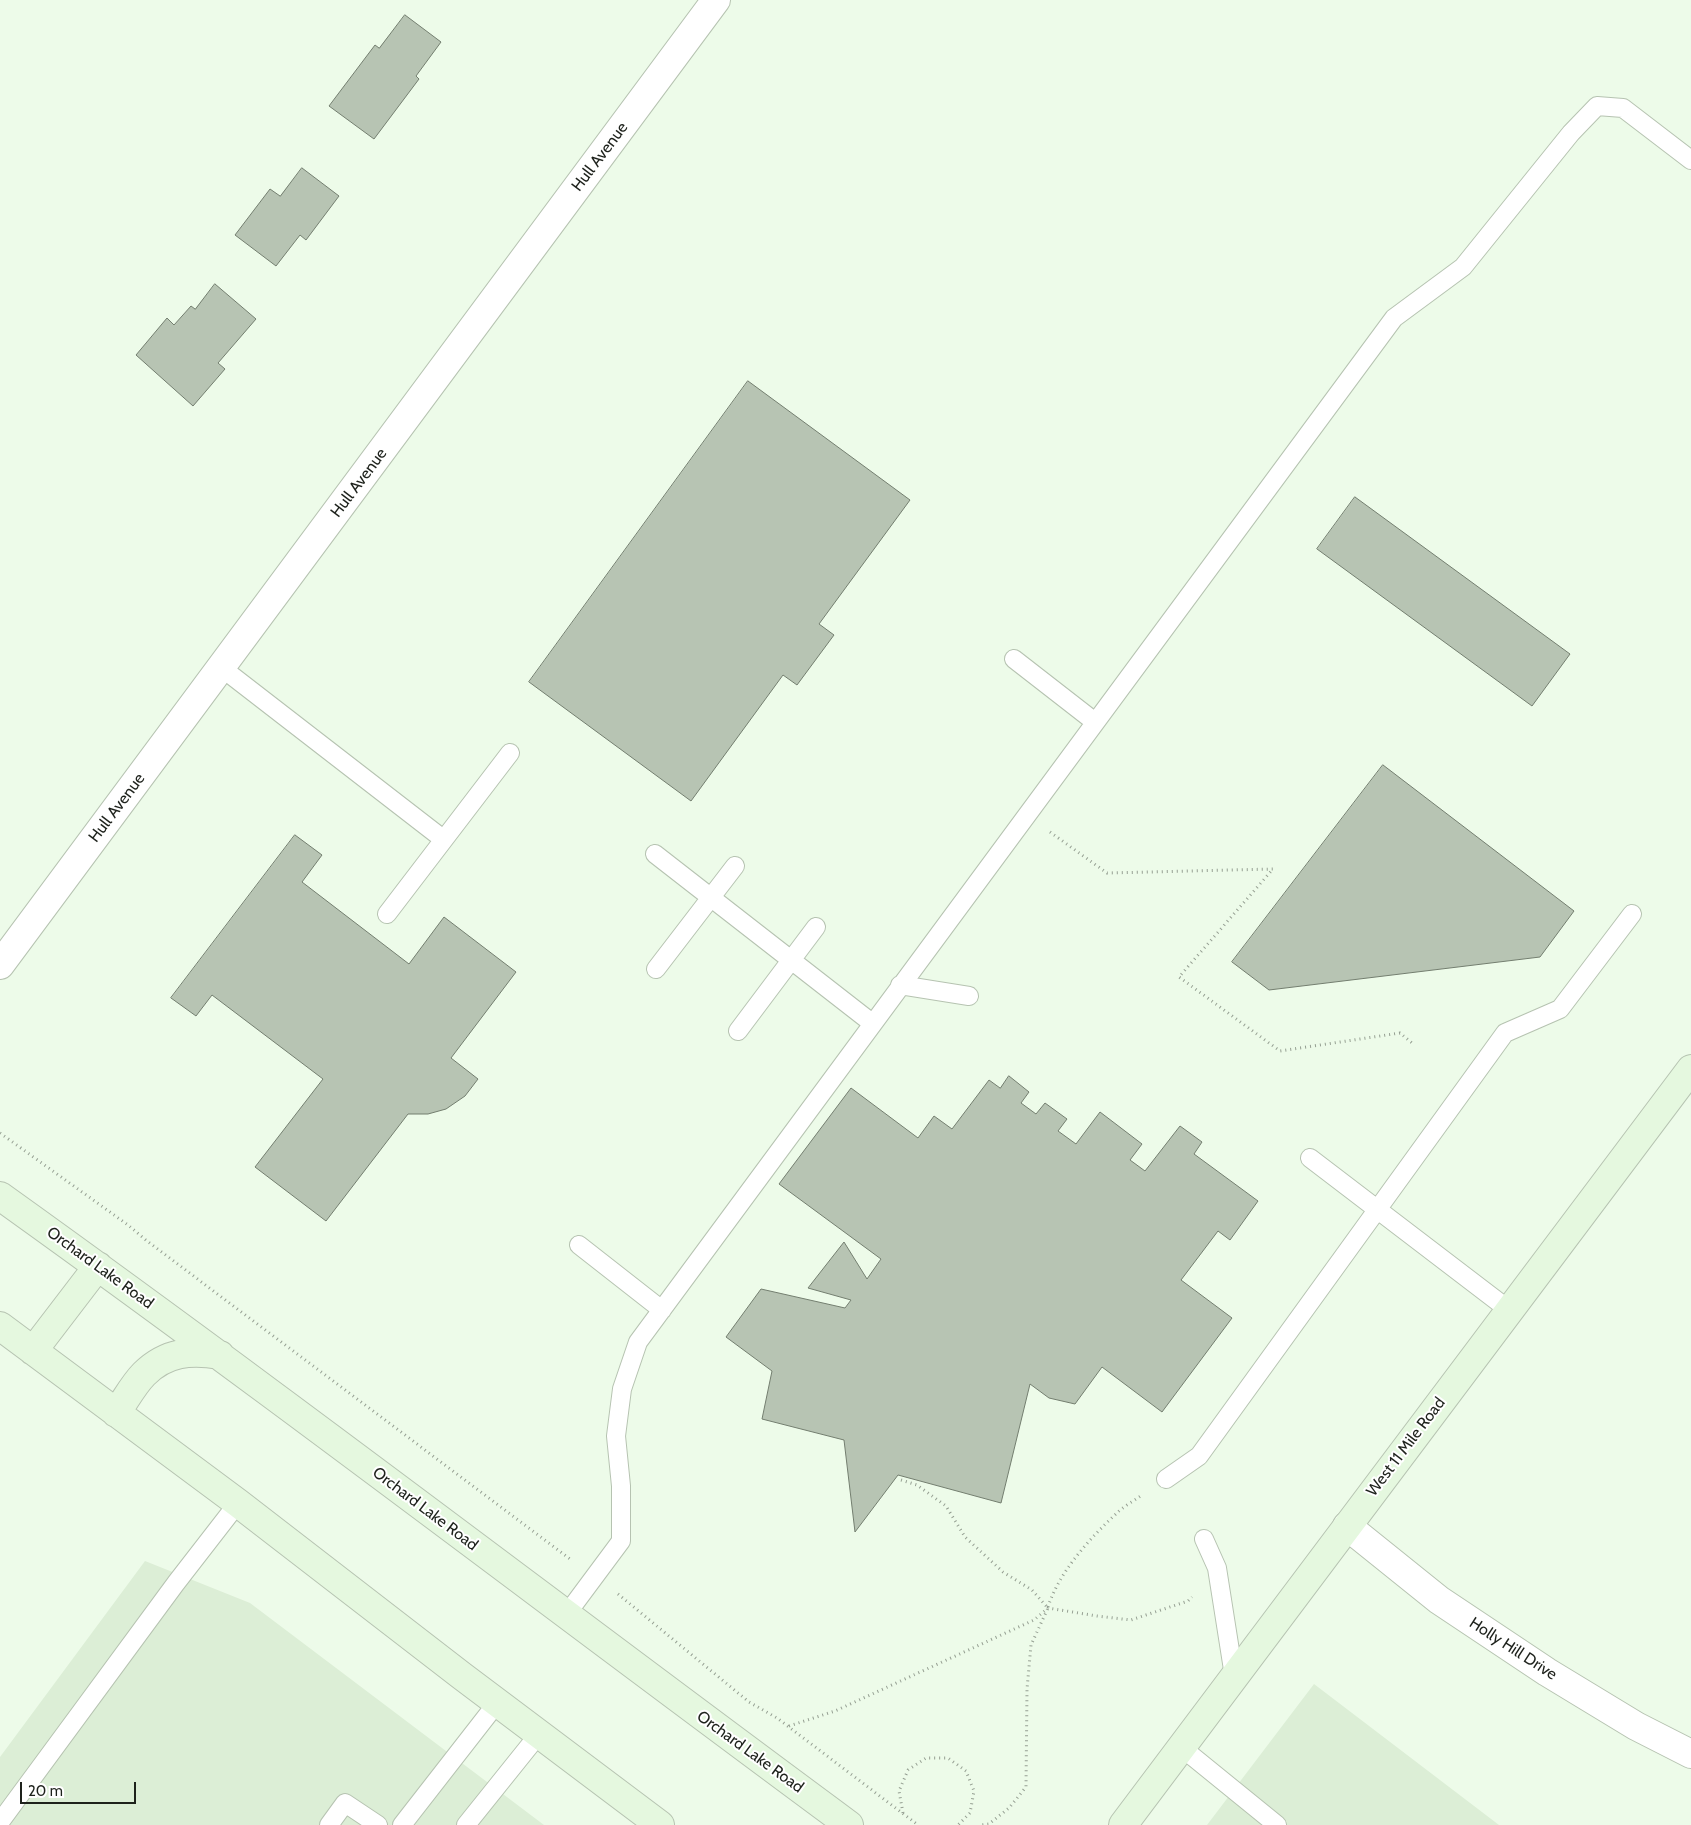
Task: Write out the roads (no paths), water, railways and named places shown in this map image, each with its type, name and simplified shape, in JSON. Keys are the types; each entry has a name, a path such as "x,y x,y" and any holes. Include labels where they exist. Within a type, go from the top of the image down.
{"main road":[{"name":"West 11 Mile Road","path":"1123,1825 1691,1069"},
{"name":"Orchard Lake Road","path":"0,1196 220,1355 849,1825"},
{"path":"33,1351 98,1266"},
{"path":"0,1326 238,1503 497,1703 660,1825"},
{"path":"116,1413 142,1375 159,1362 179,1354 200,1352 220,1355"}],"street":[{"name":"Hull Avenue","path":"0,965 716,0"},
{"name":"Holly Hill Drive","path":"1346,1526 1439,1600 1540,1667 1636,1726 1691,1754"}],"lane":[{"path":"566,1615 621,1541 621,1486 616,1436 622,1389 638,1342 1394,318 1463,267 1571,133 1597,106 1623,108 1691,160"},
{"path":"1014,659 1095,722"},
{"path":"222,668 443,839"},
{"path":"386,914 510,753"},
{"path":"655,854 872,1023"},
{"path":"656,969 735,866"},
{"path":"1166,1479 1199,1456 1505,1033 1560,1009 1632,914"},
{"path":"738,1031 816,927"},
{"path":"900,985 969,996"},
{"path":"1310,1158 1509,1310"},
{"path":"579,1245 662,1310"},
{"path":"0,1822 176,1583 238,1503"},
{"path":"1204,1539 1217,1568 1234,1676"},
{"path":"402,1825 497,1703"},
{"path":"466,1825 540,1734"},
{"path":"1181,1747 1277,1825"},
{"path":"328,1825 345,1803 378,1825"}]}
